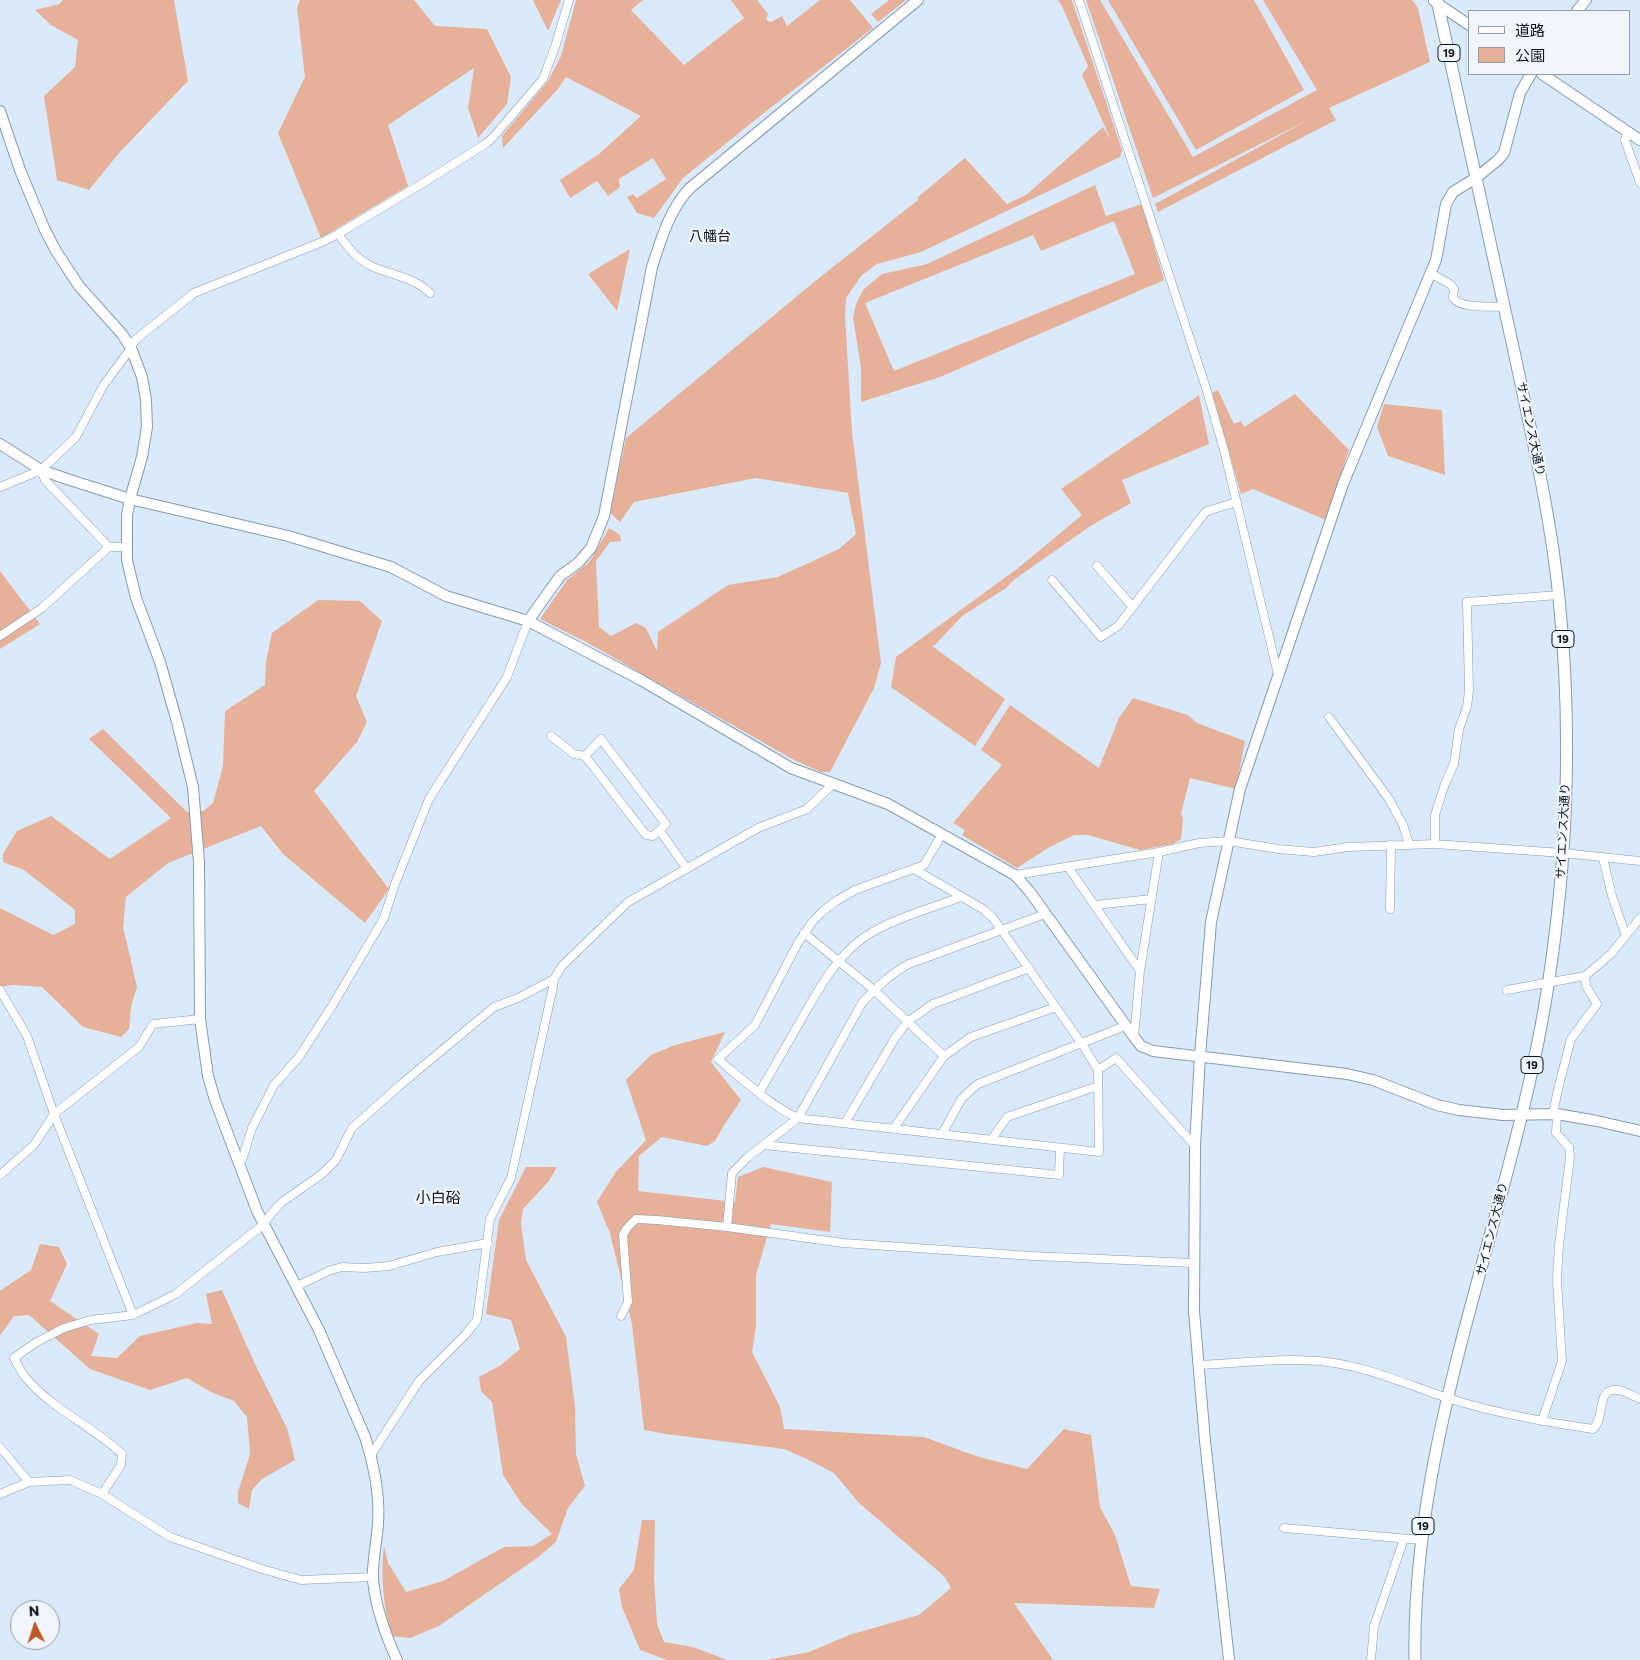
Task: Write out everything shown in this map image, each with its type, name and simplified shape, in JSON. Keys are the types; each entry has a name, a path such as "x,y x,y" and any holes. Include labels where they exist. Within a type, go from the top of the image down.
{"main road":[{"name":"サイエンス大通り","path":"1415,1660 1416,1596 1421,1540 1430,1476 1521,1115 1549,982 1563,854 1567,738 1566,681 1559,595 1546,501 1436,1"}],"street":[{"path":"0,487 41,470 76,437 103,386 135,340 194,293 338,234 487,143 543,79 569,0"},
{"path":"239,1165 252,1128 274,1085 299,1057 332,1006 384,918 395,884 429,799 507,677 528,621 560,576 578,563 591,548 604,516 652,268 663,232 678,203 690,188 918,0"},
{"path":"1079,0 1206,388 1224,450 1278,674"},
{"path":"1578,10 1586,0"},
{"path":"1436,1 1468,24"},
{"path":"1229,1660 1194,1312 1195,1146 1211,922 1240,789 1343,484 1436,260 1446,204 1450,195 1476,178 1504,153 1520,93 1529,75"},
{"path":"1543,75 1640,140"},
{"path":"0,111 20,170 45,230 70,275 116,326 131,348 145,388 147,420 142,457 130,499 126,522 127,560 132,584 160,662 193,787 199,863 200,1020 204,1057 211,1088 239,1165 264,1224 319,1330 366,1437 375,1472 379,1511 373,1578 375,1596 381,1622 397,1660"},
{"path":"1628,132 1625,140 1640,183"},
{"path":"338,234 355,255 370,266 411,280 423,286 430,294"},
{"path":"1430,273 1450,284 1454,289 1453,298 1456,303 1504,307"},
{"path":"0,444 41,470 130,499 288,536 391,566 446,596 528,621 641,680 791,768 888,804 1015,875 1030,892 1125,1026 1142,1046 1153,1051 1347,1074 1373,1080 1459,1110 1504,1115 1555,1114 1640,1131"},
{"path":"41,470 45,480 109,548"},
{"path":"1052,580 1101,638 1118,626 1207,511 1237,502"},
{"path":"0,636 42,608 109,548 126,547"},
{"path":"1098,566 1133,607"},
{"path":"1435,844 1435,815 1444,784 1454,764 1459,729 1467,707 1469,690 1466,602 1559,595"},
{"path":"1329,717 1390,798 1409,844"},
{"path":"550,736 574,754 585,756 646,835 653,836 660,831 666,824 601,739 585,756"},
{"path":"371,1455 420,1381 477,1320 490,1219 511,1178 554,979 562,966 628,902 758,828 807,809 834,783"},
{"path":"660,831 687,869"},
{"path":"914,869 983,909 1002,930 1082,1044 1098,1070 1099,1152 798,1118 791,1116 759,1093 718,1059 754,1025 813,921 836,901 855,890 924,865 942,834"},
{"path":"1015,875 1158,852 1199,843 1229,841 1278,849 1314,852 1348,847 1435,844 1640,862"},
{"path":"1390,909 1391,845"},
{"path":"1134,1037 1140,971 1158,852"},
{"path":"1603,858 1612,896 1626,936"},
{"path":"1068,866 1140,971"},
{"path":"759,1093 825,979 838,960 851,947 874,931 961,897"},
{"path":"1095,905 1151,898"},
{"path":"727,1227 732,1173 738,1166 798,1118 862,1003 874,990 895,971 909,964 1044,914"},
{"path":"1506,990 1585,976 1611,954 1640,918"},
{"path":"804,934 874,990 944,1056"},
{"path":"845,1123 895,1038 907,1022 933,1004 1029,968"},
{"path":"1542,1421 1562,1361 1557,1280 1559,1245 1570,1157 1569,1147 1556,1133 1555,1114 1558,1088 1571,1039 1598,1004 1586,986 1585,976"},
{"path":"102,1494 121,1465 122,1454 59,1409 25,1377 14,1358 35,1343 64,1328 91,1320 134,1315 176,1294 264,1224 282,1202 322,1174 336,1160 352,1128 399,1086 494,1007 518,998 554,979"},
{"path":"0,990 27,1036 54,1114 134,1315"},
{"path":"894,1128 944,1056 971,1037 1056,1007"},
{"path":"0,1175 34,1145 54,1114 139,1047 153,1024 200,1020"},
{"path":"942,1134 962,1098 978,1084 1125,1026"},
{"path":"1098,1070 1116,1058 1195,1146"},
{"path":"992,1139 1007,1117 1098,1086"},
{"path":"764,1145 1059,1175 1060,1148"},
{"path":"621,1316 628,1302 623,1235 627,1228 636,1220 657,1220 727,1227 843,1243 1033,1256 1193,1263"},
{"path":"297,1286 331,1270 342,1267 389,1266 437,1252 488,1242"},
{"path":"1198,1365 1298,1360 1356,1366 1449,1399 1542,1421 1593,1429 1598,1425 1601,1400 1612,1390 1618,1390 1640,1398"},
{"path":"0,1447 30,1482"},
{"path":"0,1494 30,1482 70,1480 102,1494 170,1537 262,1569 301,1580 373,1578"},
{"path":"1284,1528 1421,1540"},
{"path":"1371,1660 1374,1626 1404,1539"}],"green space":[{"path":"63,0 174,0 188,81 119,153 89,190 57,180 44,96 75,67 78,40 51,25 35,10 59,4"},
{"path":"300,0 414,0 435,26 487,29 511,77 507,104 478,138 468,108 474,68 388,125 408,186 321,238 278,133 305,77 297,8"},
{"path":"533,0 561,0 548,31"},
{"path":"576,0 643,0 631,10 684,65 744,18 731,0 757,0 768,14 766,20 771,22 782,16 787,26 820,0 850,0 873,28 683,178 654,218 637,213 627,197 633,194 637,198 666,179 653,158 619,179 620,187 608,196 597,181 570,198 560,180 599,154 641,116 566,77 558,89 503,148 502,136 548,81 561,56"},
{"path":"889,0 906,0 878,22 871,14"},
{"path":"1058,0 1072,0 1122,150 1120,157 921,252 877,264 861,276 846,298 845,317 852,432 881,663 874,688 830,772 821,772 794,760 588,643 540,619 567,580 592,558 609,528 620,535 621,541 610,542 596,561 599,627 611,636 636,623 646,628 657,651 658,632 728,585 778,577 839,549 856,534 848,493 756,478 634,502 620,522 610,513 626,438 814,282 918,200 918,197 965,158 1007,204 1026,195 1103,127 1111,140 1082,75 1088,66"},
{"path":"1086,0 1100,0 1193,157 1317,90 1263,0 1412,0 1418,8 1430,62 1329,108 1336,120 1158,212 1155,204 1310,119 1153,198"},
{"path":"1108,0 1254,0 1304,90 1196,150"},
{"path":"1095,185 1106,216 1142,204 1164,280 940,377 861,402 861,367 853,318 856,304 863,290 882,274 927,264","holes":["1114,221 1135,274 894,371 865,303 1033,235 1041,251"]},
{"path":"630,249 617,311 588,274"},
{"path":"1218,390 1234,424 1241,421 1244,427 1295,394 1349,450 1326,520 1253,489 1241,494 1212,393"},
{"path":"1199,395 1209,444 1122,480 1131,503 1092,525 1015,579 1006,588 962,616 932,646 1005,699 975,746 891,687 896,657 1017,569 1082,515 1061,489"},
{"path":"1384,404 1442,410 1445,475 1388,456 1377,427"},
{"path":"0,571 40,624 0,649"},
{"path":"318,600 360,601 382,621 356,696 367,722 357,742 314,791 389,889 365,923 283,854 261,826 168,863 126,897 123,927 137,987 131,1006 129,1029 121,1037 83,1027 42,987 13,985 0,987 0,908 53,935 75,924 75,910 24,870 3,862 3,854 17,831 51,816 110,859 171,818 89,739 103,729 187,812 203,811 213,803 223,766 225,711 265,685 266,661 272,633"},
{"path":"1133,698 1188,715 1197,723 1245,741 1236,789 1190,778 1181,814 1183,818 1181,839 1173,844 1140,850 1088,835 1074,835 1048,848 1017,868 962,835 965,830 953,823 1002,765 981,750 1010,705 1099,768 1119,718"},
{"path":"725,1032 711,1062 741,1100 715,1141 707,1146 662,1137 639,1156 638,1191 735,1202 738,1177 763,1167 832,1182 830,1232 771,1224 756,1275 756,1326 752,1352 780,1407 784,1429 924,1437 979,1457 1027,1469 1064,1429 1091,1435 1100,1507 1115,1535 1131,1586 1160,1589 1154,1608 1014,1603 1053,1660 767,1660 809,1652 849,1635 919,1615 951,1588 944,1576 859,1503 834,1473 807,1459 784,1449 644,1430 632,1324 610,1233 597,1202 615,1173 646,1140 626,1080 651,1055 675,1045"},
{"path":"526,1167 557,1167 549,1181 523,1209 521,1223 526,1260 566,1337 575,1406 576,1454 585,1486 568,1508 556,1542 537,1558 439,1626 410,1638 391,1636 383,1591 384,1546 388,1563 406,1592 443,1581 504,1547 533,1546 552,1534 521,1503 503,1475 492,1402 481,1391 479,1377 501,1365 520,1349 511,1320 486,1314 499,1220"},
{"path":"40,1244 59,1247 67,1264 50,1301 99,1334 91,1356 117,1358 140,1336 197,1323 212,1324 206,1294 222,1290 254,1362 287,1428 295,1460 262,1479 252,1490 249,1509 238,1503 238,1492 250,1454 247,1417 234,1401 211,1392 187,1378 150,1390 90,1369 29,1315 14,1316 0,1336 0,1291 31,1270"},
{"path":"642,1520 655,1520 654,1577 657,1624 664,1642 693,1647 727,1660 667,1660 640,1650 622,1607 619,1589 634,1570"}],"district":[{"name":"八幡台","path":"710,236"},
{"name":"小白硲","path":"438,1198"}]}
